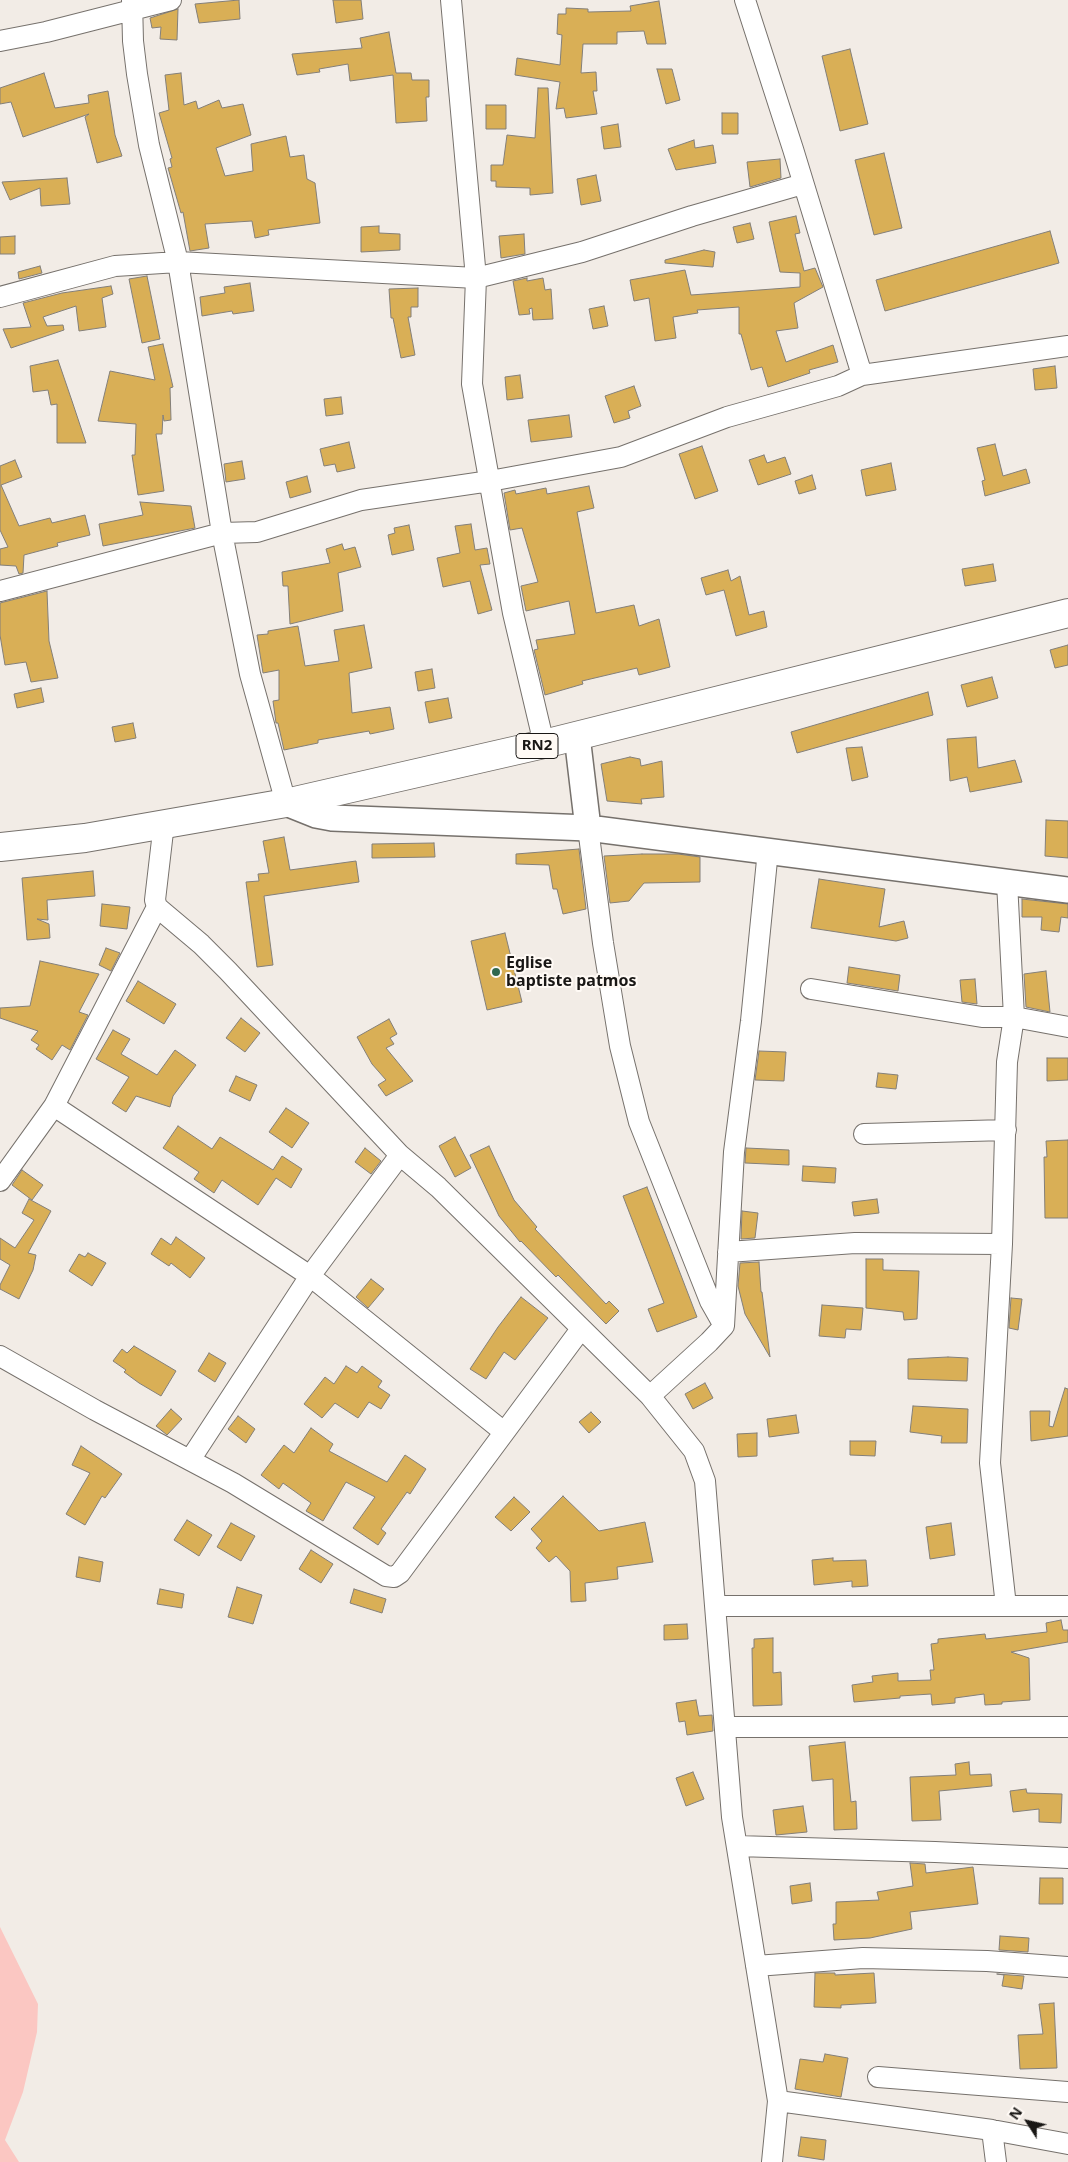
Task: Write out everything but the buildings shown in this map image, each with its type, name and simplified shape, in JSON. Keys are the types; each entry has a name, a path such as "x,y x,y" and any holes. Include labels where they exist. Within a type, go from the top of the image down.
{"highway":[{"name":"RN2","path":"0,847 85,838 286,803 577,736 1068,613"}],"street":[{"path":"0,41 132,6 171,0"},
{"path":"451,0 476,278 472,384 513,613 544,744"},
{"path":"745,0 862,375"},
{"path":"132,6 133,41 148,145 178,262 222,533 250,674 286,803 332,818 588,828 1068,890"},
{"path":"0,297 115,266 178,262 476,278 582,252 692,216 803,184"},
{"path":"0,591 222,533 257,532 361,500 490,481 621,457 726,417 838,386 862,375 1068,346"},
{"path":"577,736 603,943 620,1046 639,1122 710,1300 724,1326"},
{"path":"164,823 155,900 157,907 201,944 228,971 400,1155 438,1187 650,1396 694,1451 705,1481 717,1606 732,1817 778,2101 772,2162"},
{"path":"650,1396 724,1326 734,1152 751,1021 768,850"},
{"path":"1006,1606 990,1463 1002,1244 1008,1062 1014,1017 1007,882"},
{"path":"0,1181 54,1106 157,907"},
{"path":"811,990 982,1017 1014,1017 1068,1027"},
{"path":"54,1106 310,1276 504,1432"},
{"path":"864,1134 1006,1130"},
{"path":"190,1460 310,1276 400,1155"},
{"path":"728,1252 854,1243 1002,1244"},
{"path":"0,1356 95,1410 234,1483 386,1576 394,1577 400,1573 581,1329"},
{"path":"717,1606 1068,1606"},
{"path":"726,1728 1068,1727"},
{"path":"737,1846 1068,1858"},
{"path":"756,1966 863,1958 987,1961 1068,1967"},
{"path":"878,2077 1068,2092"},
{"path":"778,2101 992,2130 1068,2144"},
{"path":"992,2130 996,2162"}],"shaded area":[{"path":"0,1927 38,2004 37,2032 23,2092 5,2140 19,2162 0,2162"}],"place":[{"name":"Eglise baptiste patmos","path":"496,972"}]}
